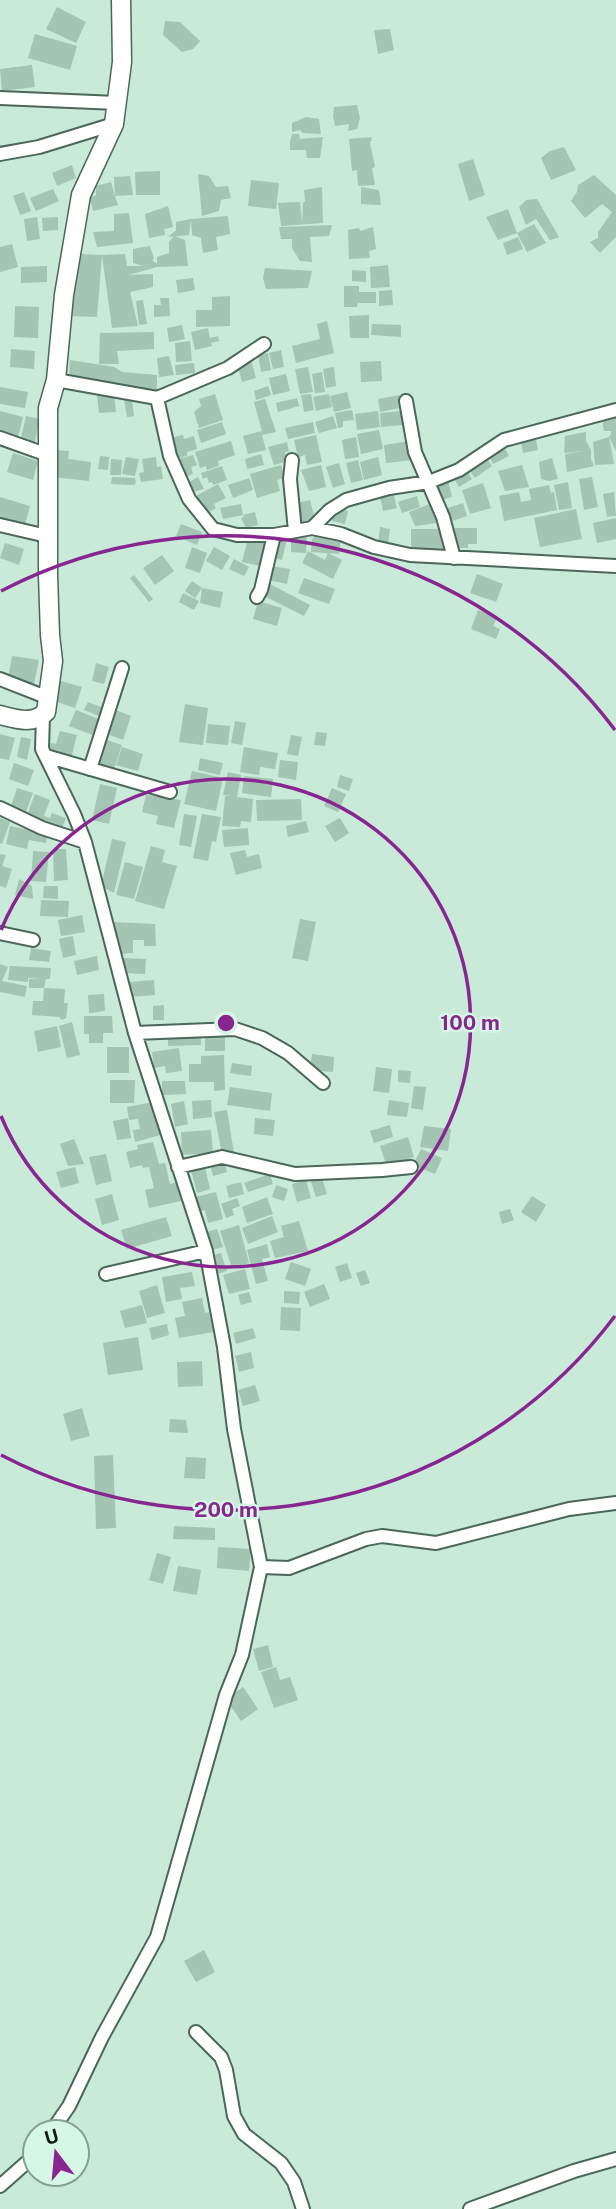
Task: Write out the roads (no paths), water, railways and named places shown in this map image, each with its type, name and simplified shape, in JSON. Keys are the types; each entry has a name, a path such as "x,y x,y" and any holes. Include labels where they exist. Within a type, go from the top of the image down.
{"street":[{"path":"61,2118 157,1937 226,1695 242,1655 261,1567 234,1429 225,1347 206,1251 135,1033 85,842 42,749 43,715 46,712 46,696 53,661 47,536 48,408 56,380 64,295 81,195 114,124 122,62 121,0"},
{"path":"0,98 117,103"},
{"path":"0,154 39,147 114,124"},
{"path":"56,380 157,398 228,369 264,344"},
{"path":"157,398 170,456 189,499 212,529 237,535 274,535 312,528 410,555 616,566"},
{"path":"406,401 415,452 443,517 454,558"},
{"path":"312,528 330,510 346,500 389,488 429,482 459,470 504,440 616,410"},
{"path":"0,438 48,455"},
{"path":"292,460 290,479 295,531"},
{"path":"0,525 47,536"},
{"path":"257,597 274,535"},
{"path":"90,769 122,668"},
{"path":"0,679 46,696"},
{"path":"0,715 26,720 43,715"},
{"path":"46,757 170,792"},
{"path":"0,808 42,828 85,842"},
{"path":"0,933 33,940"},
{"path":"135,1033 235,1029 262,1038 288,1052 323,1083"},
{"path":"178,1167 222,1157 295,1174 411,1167"},
{"path":"106,1274 206,1251"},
{"path":"261,1567 289,1568 366,1539 392,1536 436,1543 569,1509 616,1503"},
{"path":"196,2032 221,2057 234,2116 244,2134 281,2163 294,2182 303,2209"},
{"path":"470,2209 574,2171 616,2159"},
{"path":"0,2186 21,2167"}]}
